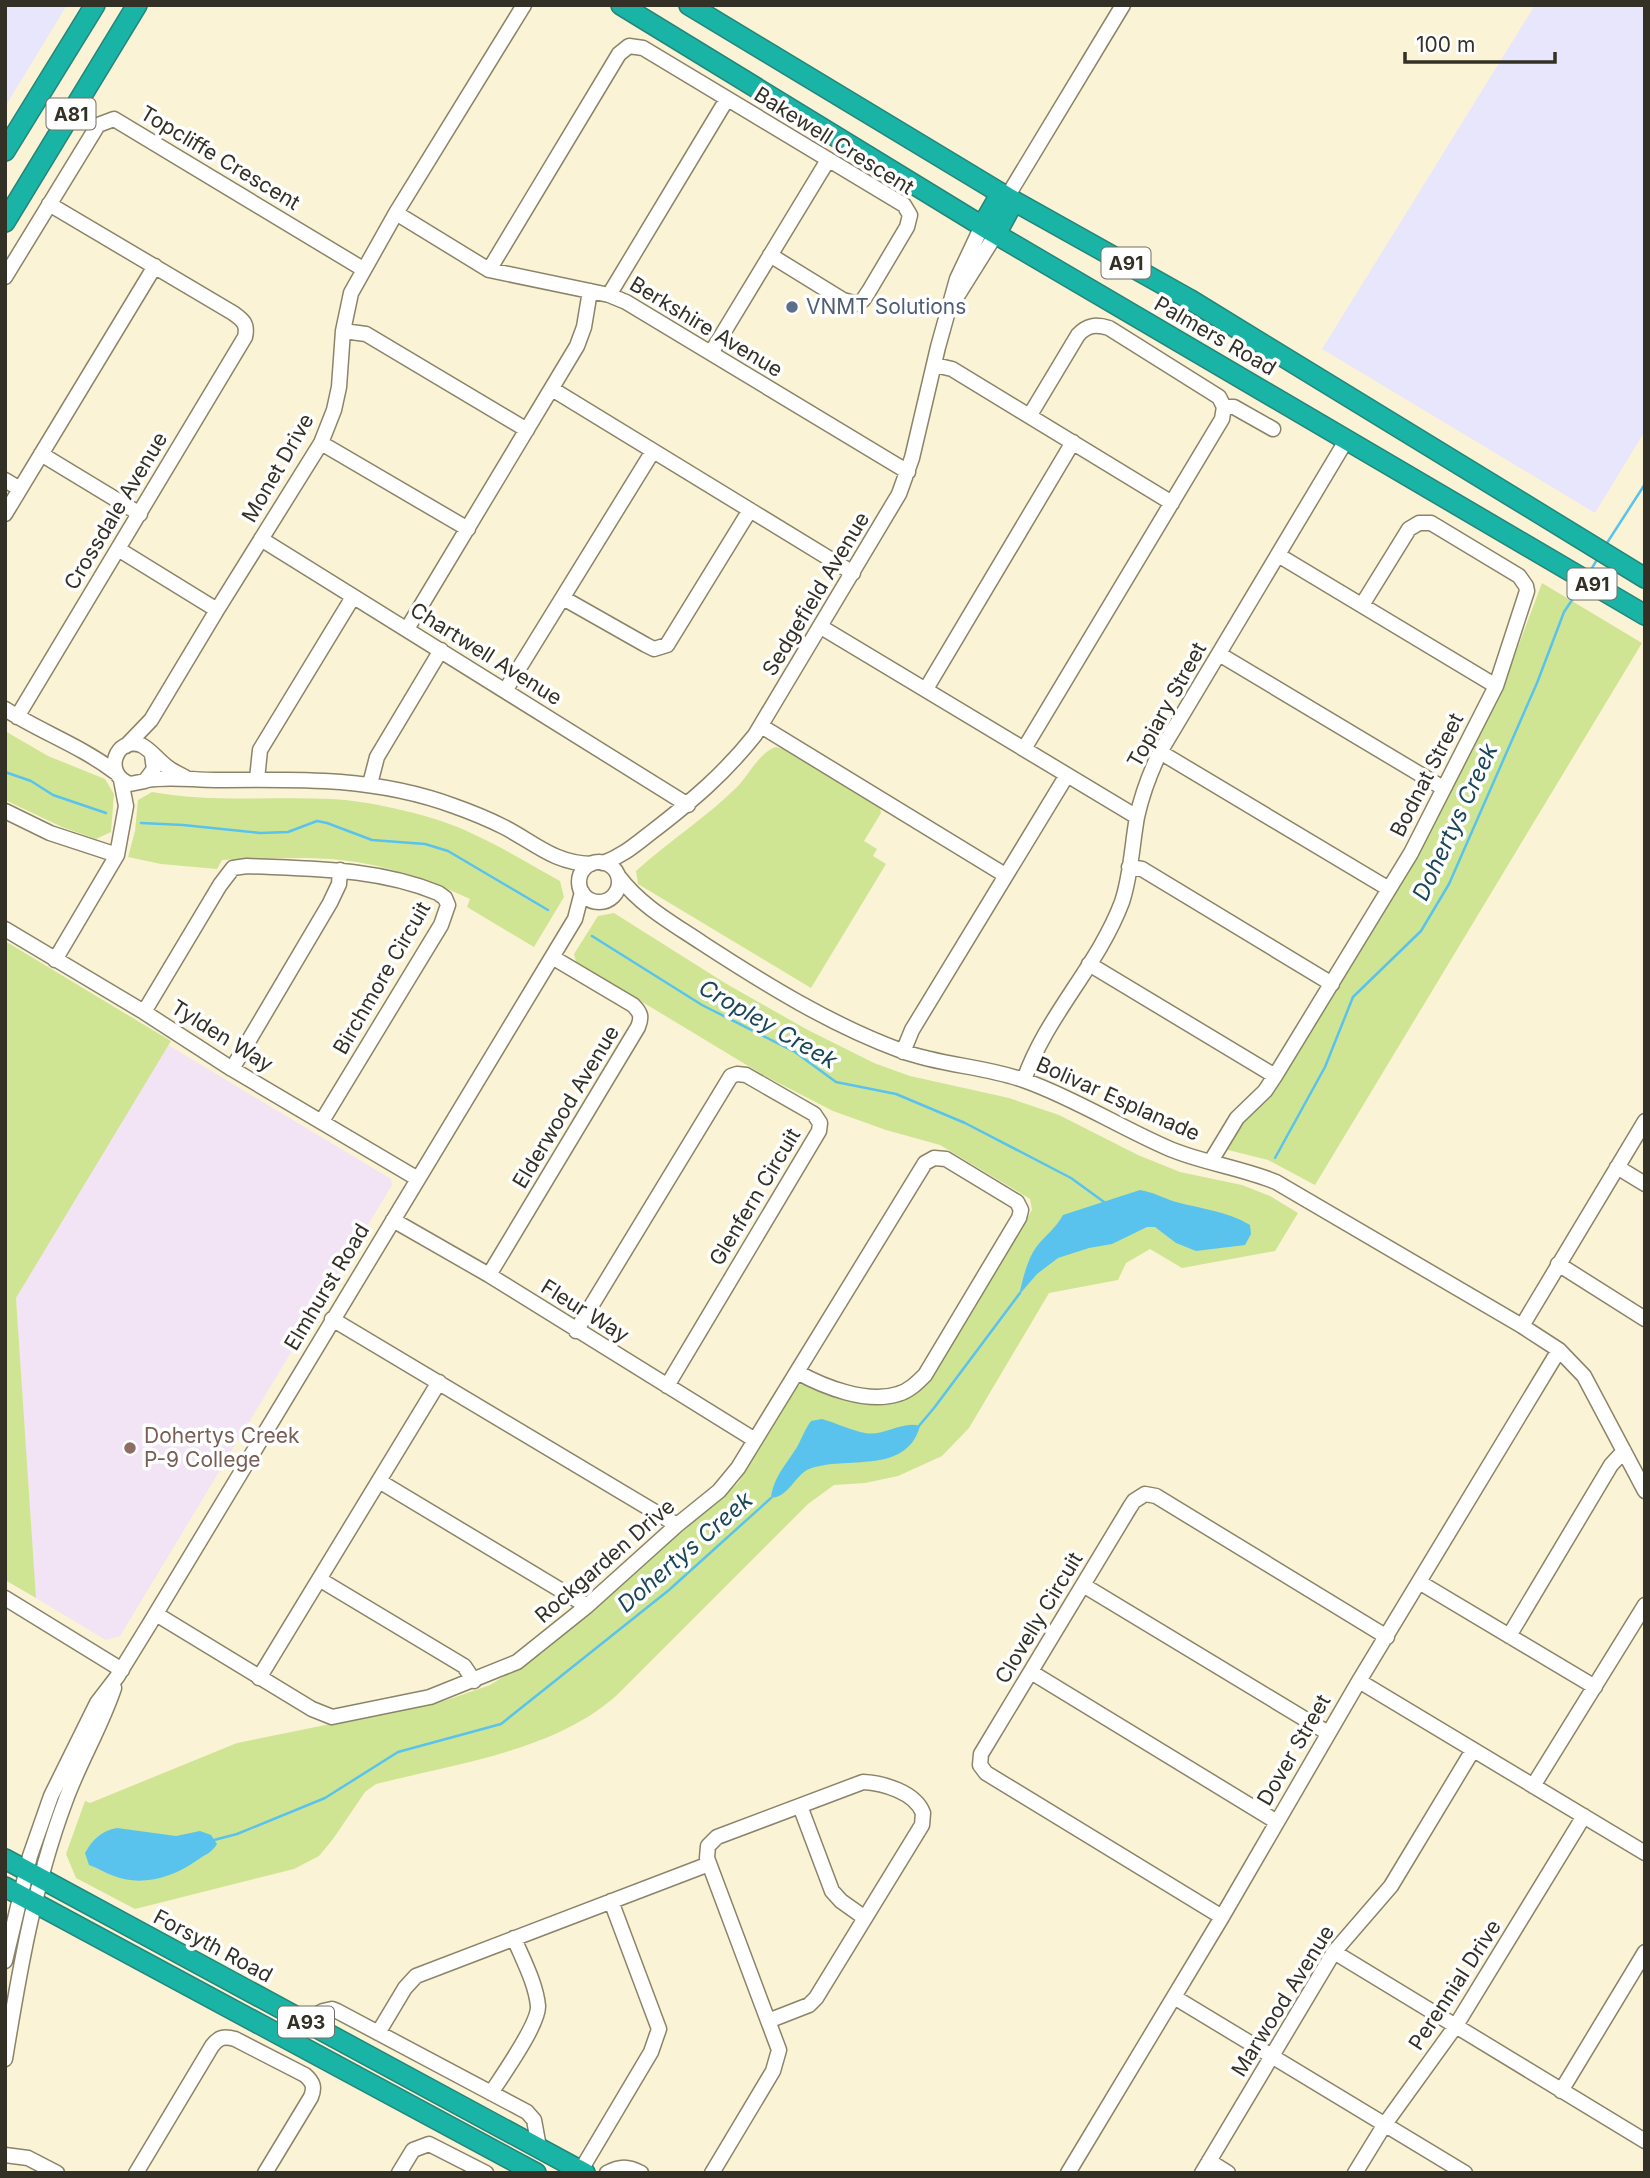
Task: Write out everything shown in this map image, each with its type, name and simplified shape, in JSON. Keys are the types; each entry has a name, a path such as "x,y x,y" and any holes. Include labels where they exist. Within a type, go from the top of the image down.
{"highway":[{"name":"A81","path":"5,151 96,5"},
{"name":"A81","path":"5,222 137,5"},
{"name":"Palmers Road","path":"621,5 989,230 1644,615"},
{"name":"Palmers Road","path":"689,5 1008,197 1189,299 1645,578"},
{"path":"989,230 1008,197"},
{"name":"Forsyth Road","path":"5,1859 583,2172"},
{"name":"A93","path":"20,1895 536,2173"}],"street":[{"name":"Monet Drive","path":"125,747 151,720 321,443 334,410 339,387 343,331 351,293 396,213 524,5"},
{"path":"1008,197 1123,5"},
{"name":"Bakewell Crescent","path":"489,270 619,54 629,46 643,48 904,205 911,215 907,227 869,291 857,304 850,303 770,255"},
{"path":"609,295 726,99"},
{"name":"Topcliffe Crescent","path":"5,277 98,125 114,119 363,269"},
{"path":"711,354 828,160"},
{"path":"5,514 155,266 49,204"},
{"name":"Berkshire Avenue","path":"396,213 489,270 609,295 626,302 908,472"},
{"name":"Sedgefield Avenue","path":"597,863 618,858 688,804 738,757 761,726 894,503 908,472 957,279 989,230"},
{"name":"Crossdale Avenue","path":"11,713 140,514 245,337 247,326 233,313 155,266"},
{"path":"407,629 577,346 584,327 590,291"},
{"path":"1024,748 1222,419 1224,407 1219,397 1100,325 1084,329 1078,335 1030,415"},
{"path":"343,331 366,334 527,430"},
{"path":"934,365 952,369 1172,503"},
{"path":"552,389 853,573"},
{"path":"1224,407 1234,407 1273,429"},
{"name":"Topiary Street","path":"1024,1080 1031,1061 1089,964 1122,900 1137,817 1146,782 1160,752 1347,439"},
{"path":"926,689 1073,442"},
{"path":"321,443 468,529"},
{"path":"505,691 653,452"},
{"path":"41,454 140,514"},
{"path":"5,480 20,489"},
{"path":"563,598 654,649 667,645 750,510"},
{"name":"Bodnat Street","path":"1211,1161 1228,1130 1275,1076 1411,853 1496,686 1526,598 1527,586 1519,576 1431,523 1419,523 1409,529 1362,605"},
{"name":"Chartwell Avenue","path":"261,539 688,804"},
{"path":"118,549 217,610"},
{"path":"1278,555 1496,686"},
{"path":"257,779 260,750 354,597"},
{"path":"821,627 1137,817"},
{"path":"370,784 376,757 441,650"},
{"path":"1219,654 1443,788"},
{"path":"11,713 83,750 130,784 186,778 317,779 370,784 453,806 504,827 561,860 610,865 618,876 617,892 602,902 590,901 561,860"},
{"name":"Monet Drive","path":"150,753 148,737 151,720"},
{"path":"761,726 1005,875"},
{"path":"83,750 93,751 136,744 186,778"},
{"path":"125,747 116,757 126,806"},
{"path":"1160,752 1389,889"},
{"path":"55,960 117,855 126,806 154,769 150,753"},
{"path":"903,1052 912,1030 1067,775"},
{"path":"5,811 50,833 117,855"},
{"name":"Sedgefield Avenue","path":"618,876 631,849"},
{"path":"580,888 583,870 597,863"},
{"name":"Birchmore Circuit","path":"144,1012 220,885 233,868 247,866 341,870 379,875 421,886 445,898 448,905 441,925 322,1121"},
{"path":"1129,867 1143,869 1332,984"},
{"path":"232,1069 330,903 339,884 341,870"},
{"name":"Bolivar Esplanade","path":"618,876 652,911 786,995 844,1026 903,1052 1024,1080 1065,1097 1172,1150 1256,1173 1293,1190 1522,1326 1559,1349 1584,1376 1645,1491"},
{"name":"Elmhurst Road","path":"5,1961 20,1895 34,1875 51,1796 72,1749 97,1703 120,1673 156,1614 575,919 580,888"},
{"name":"Bolivar Esplanade","path":"602,902 619,901 652,911"},
{"name":"Elmhurst Road","path":"575,919 602,902"},
{"name":"Tylden Way","path":"5,929 144,1012 232,1069 418,1179"},
{"name":"Elderwood Avenue","path":"489,1275 641,1020 633,1005 552,957"},
{"path":"1089,964 1275,1076"},
{"name":"Glenfern Circuit","path":"576,1331 732,1076 746,1075 814,1114 821,1123 819,1130 667,1387"},
{"path":"1522,1326 1645,1121"},
{"name":"Rockgarden Drive","path":"156,1614 316,1712 332,1717 430,1697 517,1662 587,1606 729,1480 922,1166 934,1158 946,1159 1013,1199 1021,1210 1016,1223 925,1375 910,1389 901,1394 875,1397 820,1383 797,1372"},
{"path":"1617,1167 1645,1184"},
{"name":"Fleur Way","path":"393,1220 489,1275 755,1440"},
{"path":"1558,1264 1645,1319"},
{"path":"332,1319 677,1525"},
{"name":"Dover Street","path":"1068,2173 1223,1917 1328,1733 1559,1349"},
{"path":"259,1678 439,1382"},
{"path":"1509,1636 1611,1465 1624,1451"},
{"path":"379,1481 587,1606"},
{"name":"Clovelly Circuit","path":"1223,1917 983,1769 979,1760 981,1754 1134,1501 1144,1494 1150,1494 1387,1637"},
{"path":"319,1579 464,1666 474,1681"},
{"path":"1419,1583 1595,1687"},
{"path":"1083,1585 1328,1733"},
{"path":"5,1598 120,1673"},
{"path":"1533,1786 1645,1605"},
{"path":"1031,1672 1277,1822"},
{"path":"1359,1681 1645,1853"},
{"name":"Marwood Avenue","path":"1206,2167 1334,1952 1391,1886 1473,1750"},
{"path":"712,2173 775,2064 779,2050 768,2021 709,1864 708,1846 717,1837 863,1782 887,1785 916,1801 923,1813 922,1825 809,2005 768,2021"},
{"path":"800,1806 832,1891 865,1918"},
{"name":"Perennial Drive","path":"1354,2173 1385,2124 1455,2027 1584,1816"},
{"path":"378,2032 405,1988 416,1976 709,1864"},
{"name":"Elmhurst Road","path":"5,2059 19,1973 20,1895"},
{"path":"583,2172 651,2052 659,2029 611,1901"},
{"path":"491,2093 525,2038 538,2009 514,1938"},
{"path":"1334,1952 1645,2141"},
{"path":"1561,2091 1645,1952"},
{"path":"1174,1997 1465,2173"},
{"path":"304,2021 332,2009 378,2032 531,2115 539,2147"},
{"path":"136,2173 212,2046 223,2037 235,2039 305,2075 314,2087 311,2097 265,2173"},
{"path":"399,2173 413,2150 429,2144 486,2173"},
{"path":"5,2155 29,2158 57,2173"},
{"path":"607,2173 623,2166 641,2173"},
{"path":"1206,2167 1228,2173"}],"shaded area":[{"path":"5,5 67,5 5,107"},
{"path":"1535,5 1645,5 1645,431 1595,513 1322,349"},
{"name":"Dohertys Creek P-9 College","path":"168,1045 391,1179 392,1185 120,1636 106,1640 36,1598 16,1298"}],"green space":[{"path":"1542,583 1642,643 1315,1185 1268,1160 1228,1150 1226,1145 1240,1122 1276,1090 1417,855 1502,689"},
{"path":"5,731 48,756 105,779 114,794 111,832 96,839 62,827 5,800"},
{"path":"776,747 784,749 880,806 881,813 864,841 877,849 873,856 886,864 811,988 638,884 636,871 726,797 760,758"},
{"path":"152,792 220,798 332,799 403,810 483,838 560,881 564,897 534,947 467,907 470,899 423,880 358,862 282,858 222,860 217,869 161,864 128,857 135,831 138,800"},
{"path":"614,913 725,983 806,1029 874,1063 910,1076 1009,1098 1059,1115 1138,1155 1180,1172 1242,1185 1270,1196 1298,1213 1275,1251 1182,1268 1150,1249 1126,1263 1118,1280 1049,1293 969,1428 942,1456 898,1476 865,1483 834,1485 808,1504 617,1695 592,1714 564,1730 503,1753 376,1784 365,1792 319,1856 294,1869 135,1909 76,1878 66,1854 85,1801 90,1803 237,1743 444,1701 490,1685 542,1653 738,1483 797,1386 804,1383 870,1402 932,1376 1032,1210 1030,1199 940,1145 833,1111 765,1076 576,962 574,954 598,916"},
{"path":"5,941 171,1041 16,1298 36,1598 5,1580"}],"water":[{"path":"1140,1190 1232,1216 1250,1225 1251,1234 1245,1245 1196,1251 1176,1243 1155,1227 1147,1227 1112,1244 1058,1258 1037,1274 1019,1295 1034,1251 1063,1215"},
{"path":"822,1419 872,1434 907,1425 920,1426 913,1442 902,1452 873,1461 824,1465 809,1469 783,1494 771,1498 777,1477 809,1424"},
{"path":"117,1828 176,1836 200,1831 211,1835 217,1844 210,1852 178,1872 157,1879 135,1881 111,1875 89,1865 85,1853 91,1844 106,1831"}],"waterway":[{"name":"Dohertys Creek","path":"1605,546 1645,484"},
{"name":"Dohertys Creek","path":"1589,573 1598,558"},
{"name":"Dohertys Creek","path":"1275,1158 1325,1067 1353,997 1421,931 1449,884 1537,683 1564,612 1580,588"},
{"name":"Cropley Creek","path":"5,772 31,781 53,795 106,813"},
{"name":"Cropley Creek","path":"141,823 260,833 288,832 317,821 327,823 372,840 425,844 448,851 548,910"},
{"name":"Cropley Creek","path":"592,936 702,1005 795,1052 836,1082 896,1094 965,1123 1071,1178 1104,1202"},
{"name":"Dohertys Creek","path":"918,1427 1020,1293"},
{"name":"Dohertys Creek","path":"214,1840 237,1834 325,1798 398,1752 501,1724 669,1590 771,1498"}],"place":[{"name":"VNMT Solutions","path":"792,307"},
{"name":"Dohertys Creek P-9 College","path":"130,1448"}]}
